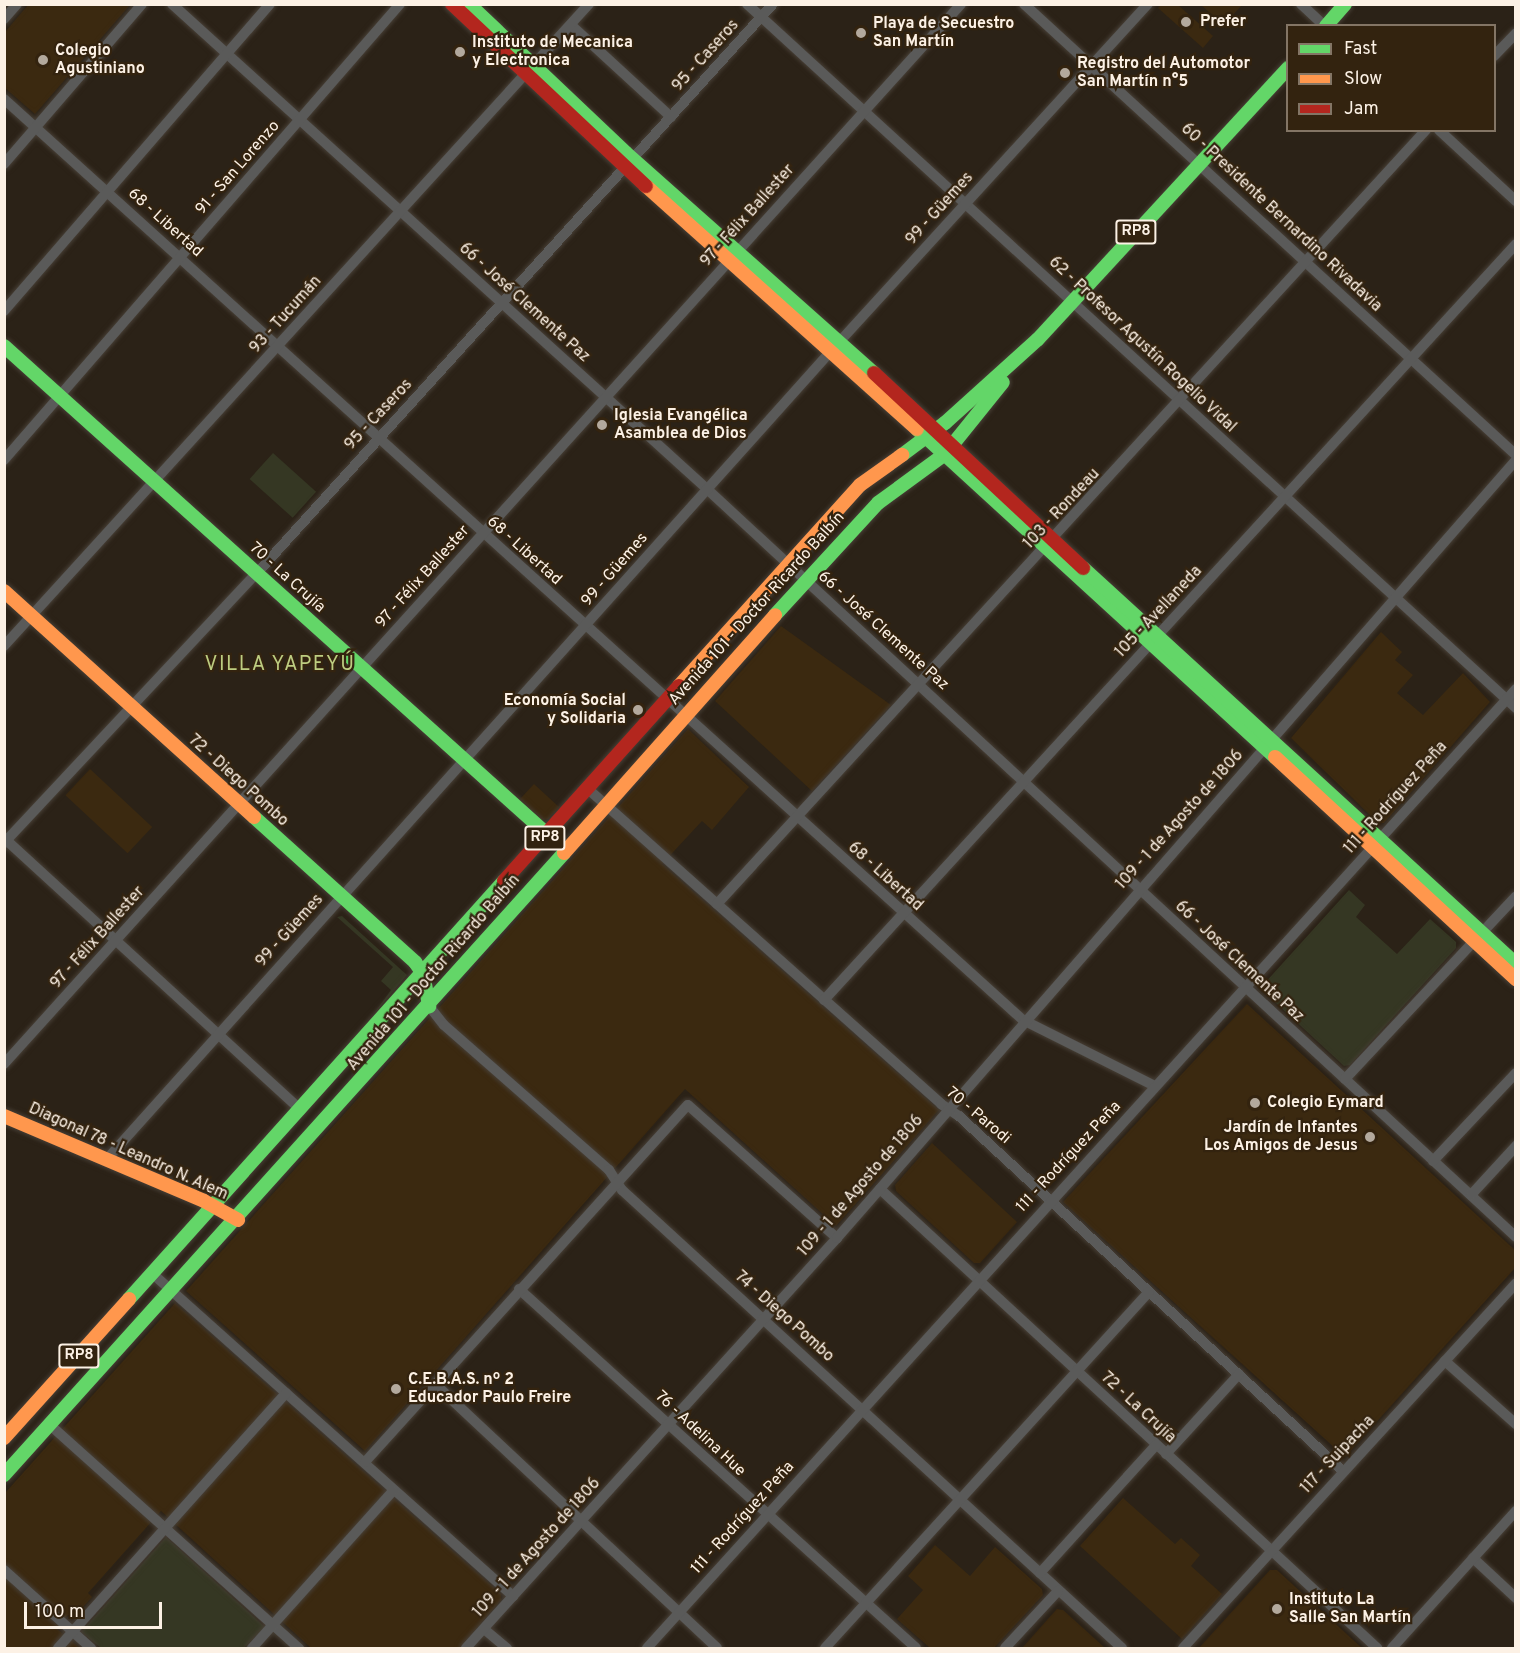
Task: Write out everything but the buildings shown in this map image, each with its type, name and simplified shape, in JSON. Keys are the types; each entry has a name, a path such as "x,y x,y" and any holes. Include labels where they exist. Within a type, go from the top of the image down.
{"main road":[{"path":"452,4 529,68"},
{"path":"469,4 529,68 629,163 835,347 924,436 949,449 1154,640 1377,841 1477,936 1515,979"},
{"path":"1328,24 1345,4"},
{"name":"Avenida 101 - Doctor Ricardo Balbín","path":"4,1475 172,1289 238,1220 429,1006 682,716 805,581 878,503 949,449 1038,339 1286,69"},
{"name":"Avenida 101 - Doctor Ricardo Balbín","path":"4,1438 154,1275 787,565 866,480 924,436 937,429 1038,339"},
{"name":"70 - La Crujía","path":"4,346 548,835"},
{"path":"835,347 937,429 949,449"},
{"name":"72 - Diego Pombo","path":"4,591 415,962 423,974"},
{"path":"1477,936 1515,964"},
{"path":"423,974 429,1006"},
{"name":"Diagonal 78 - Leandro N. Alem","path":"4,1116 215,1206 238,1220"}],"street":[{"path":"4,19 17,4"},
{"path":"4,164 142,4"},
{"name":"66 - José Clemente Paz","path":"172,4 298,121 707,489 1515,1236"},
{"path":"4,311 270,4"},
{"name":"91 - San Lorenzo","path":"4,460 400,4"},
{"name":"93 - Tucumán","path":"4,645 157,482 399,210 589,4"},
{"name":"62 - Profesor Agustín Rogelio Vidal","path":"747,4 1285,497 1398,597 1515,708"},
{"name":"95 - Caseros","path":"5,840 257,573 773,4"},
{"name":"97 - Félix Ballester","path":"4,1064 961,4"},
{"name":"60 - Presidente Bernardino Rivadavia","path":"1024,4 1307,261 1515,455"},
{"name":"99 - Güemes","path":"107,1159 707,489 1148,4"},
{"path":"1301,4 1324,24"},
{"path":"570,25 671,117"},
{"path":"1496,54 1515,33"},
{"name":"68 - Libertad","path":"4,99 279,345 682,716 1023,1020 1155,1086"},
{"name":"103 - Rondeau","path":"717,904 1181,402 1424,132"},
{"path":"1441,132 1515,201"},
{"name":"105 - Avellaneda","path":"824,1000 1515,244"},
{"name":"109 - 1 de Agosto de 1806","path":"466,1648 837,1238 1138,888 1398,597 1515,460"},
{"name":"111 - Rodríguez Peña","path":"647,1648 1049,1200 1246,989 1515,689"},
{"name":"70 - Parodi","path":"588,789 949,1109 1343,1471"},
{"path":"5,840 301,1110"},
{"path":"1345,1079 1515,896"},
{"name":"74 - Diego Pombo","path":"429,1006 444,1025 609,1170 622,1190 1122,1648"},
{"path":"1433,1161 1515,1073"},
{"path":"365,1462 519,1288 688,1105 837,1238"},
{"path":"1471,1195 1515,1146"},
{"path":"1507,1155 1515,1163"},
{"name":"72 - La Crujía","path":"880,1189 1377,1648"},
{"path":"154,1275 513,1596"},
{"name":"117 - Suipacha","path":"1183,1648 1515,1283"},
{"name":"76 - Adelina Hue","path":"519,1288 766,1515 916,1648"},
{"path":"825,1648 959,1499 1078,1373 1149,1292"},
{"path":"1445,1361 1515,1424"},
{"path":"1166,1454 1239,1374"},
{"path":"435,1384 678,1614 717,1648"},
{"path":"58,1648 286,1393"},
{"path":"49,1424 299,1648"},
{"path":"1040,1573 1156,1445"},
{"path":"252,1648 393,1491"},
{"path":"1392,1648 1515,1510"},
{"path":"1473,1558 1515,1598"},
{"path":"4,1570 91,1648"},
{"path":"1005,1648 1058,1591"},
{"path":"484,1629 507,1648"}],"shaded area":[{"name":"Colegio Agustiniano","path":"28,5 130,5 35,114 5,88 5,32"},
{"name":"Prefer","path":"1161,5 1178,5 1213,36 1203,48 1158,8"},
{"path":"1201,5 1242,5 1224,25"},
{"path":"781,626 891,705 812,791 715,701"},
{"path":"1381,632 1402,652 1395,660 1413,675 1397,693 1423,715 1463,673 1490,702 1384,823 1378,823 1291,738"},
{"path":"688,729 749,787 712,830 702,821 662,864 939,1110 836,1226 685,1089 365,1451 186,1291"},
{"path":"90,769 152,827 128,853 65,795"},
{"path":"534,784 559,807 548,819 542,820 520,799"},
{"name":"Colegio Eymard","path":"1247,1004 1515,1250 1515,1268 1345,1457 1063,1202"},
{"path":"932,1143 1017,1222 980,1263 974,1263 896,1191 895,1185"},
{"path":"175,1303 501,1594 501,1600 460,1648 311,1648 161,1511 88,1593 92,1597 75,1616 68,1615 56,1628 80,1648 5,1648 5,1493"},
{"path":"1123,1498 1175,1544 1181,1538 1200,1555 1191,1566 1222,1594 1182,1639 1080,1546"},
{"path":"935,1545 970,1576 995,1547 1042,1589 1043,1595 994,1648 930,1648 897,1619 923,1590 908,1576"},
{"name":"Instituto La Salle San Martín","path":"1270,1570 1277,1570 1362,1648 1199,1648"},
{"path":"1057,1609 1063,1610 1105,1648 1022,1648"}],"green space":[{"path":"273,453 316,492 293,518 250,479"},
{"path":"1349,890 1365,905 1356,917 1397,954 1430,919 1456,942 1456,948 1350,1065 1344,1066 1263,991 1263,985"},
{"path":"342,916 407,975 373,1015 391,990 381,981 393,967 337,917"},
{"path":"166,1537 265,1627 244,1648 101,1648 81,1632"}],"traffic: fast":[{"path":"469,4 626,153 874,373"},
{"path":"1328,24 1345,4"},
{"path":"902,455 945,423 1038,339 1286,70"},
{"path":"4,346 548,835"},
{"path":"775,615 878,503 945,454 1003,382"},
{"path":"917,429 1275,757"},
{"path":"1083,568 1516,964"},
{"path":"254,817 415,962 423,974 429,1006"},
{"path":"4,1475 564,853"},
{"path":"129,1299 504,881"}],"traffic: slow":[{"path":"646,186 917,429"},
{"path":"679,686 860,485 902,455"},
{"path":"4,591 254,817"},
{"path":"564,853 775,615"},
{"path":"1275,757 1516,979"},
{"path":"4,1116 204,1201 238,1220"},
{"path":"4,1438 129,1299"}],"traffic: jam":[{"path":"452,4 646,186"},
{"path":"874,373 1083,568"},
{"path":"504,881 679,686"}],"place":[{"name":"Prefer","path":"1186,22"},
{"name":"Playa de Secuestro San Martín","path":"861,33"},
{"name":"Instituto de Mecanica y Electronica","path":"460,52"},
{"name":"Colegio Agustiniano","path":"43,60"},
{"name":"Registro del Automotor San Martín n°5","path":"1065,73"},
{"name":"Iglesia Evangélica Asamblea de Dios","path":"602,425"},
{"name":"Economía Social y Solidaria","path":"638,710"},
{"name":"Colegio Eymard","path":"1255,1103"},
{"name":"Jardín de Infantes Los Amigos de Jesus","path":"1370,1137"},
{"name":"C.E.B.A.S. nº 2 Educador Paulo Freire","path":"396,1389"},
{"name":"Instituto La Salle San Martín","path":"1277,1609"}],"district":[{"name":"VILLA YAPEYÚ","path":"280,665"}]}
